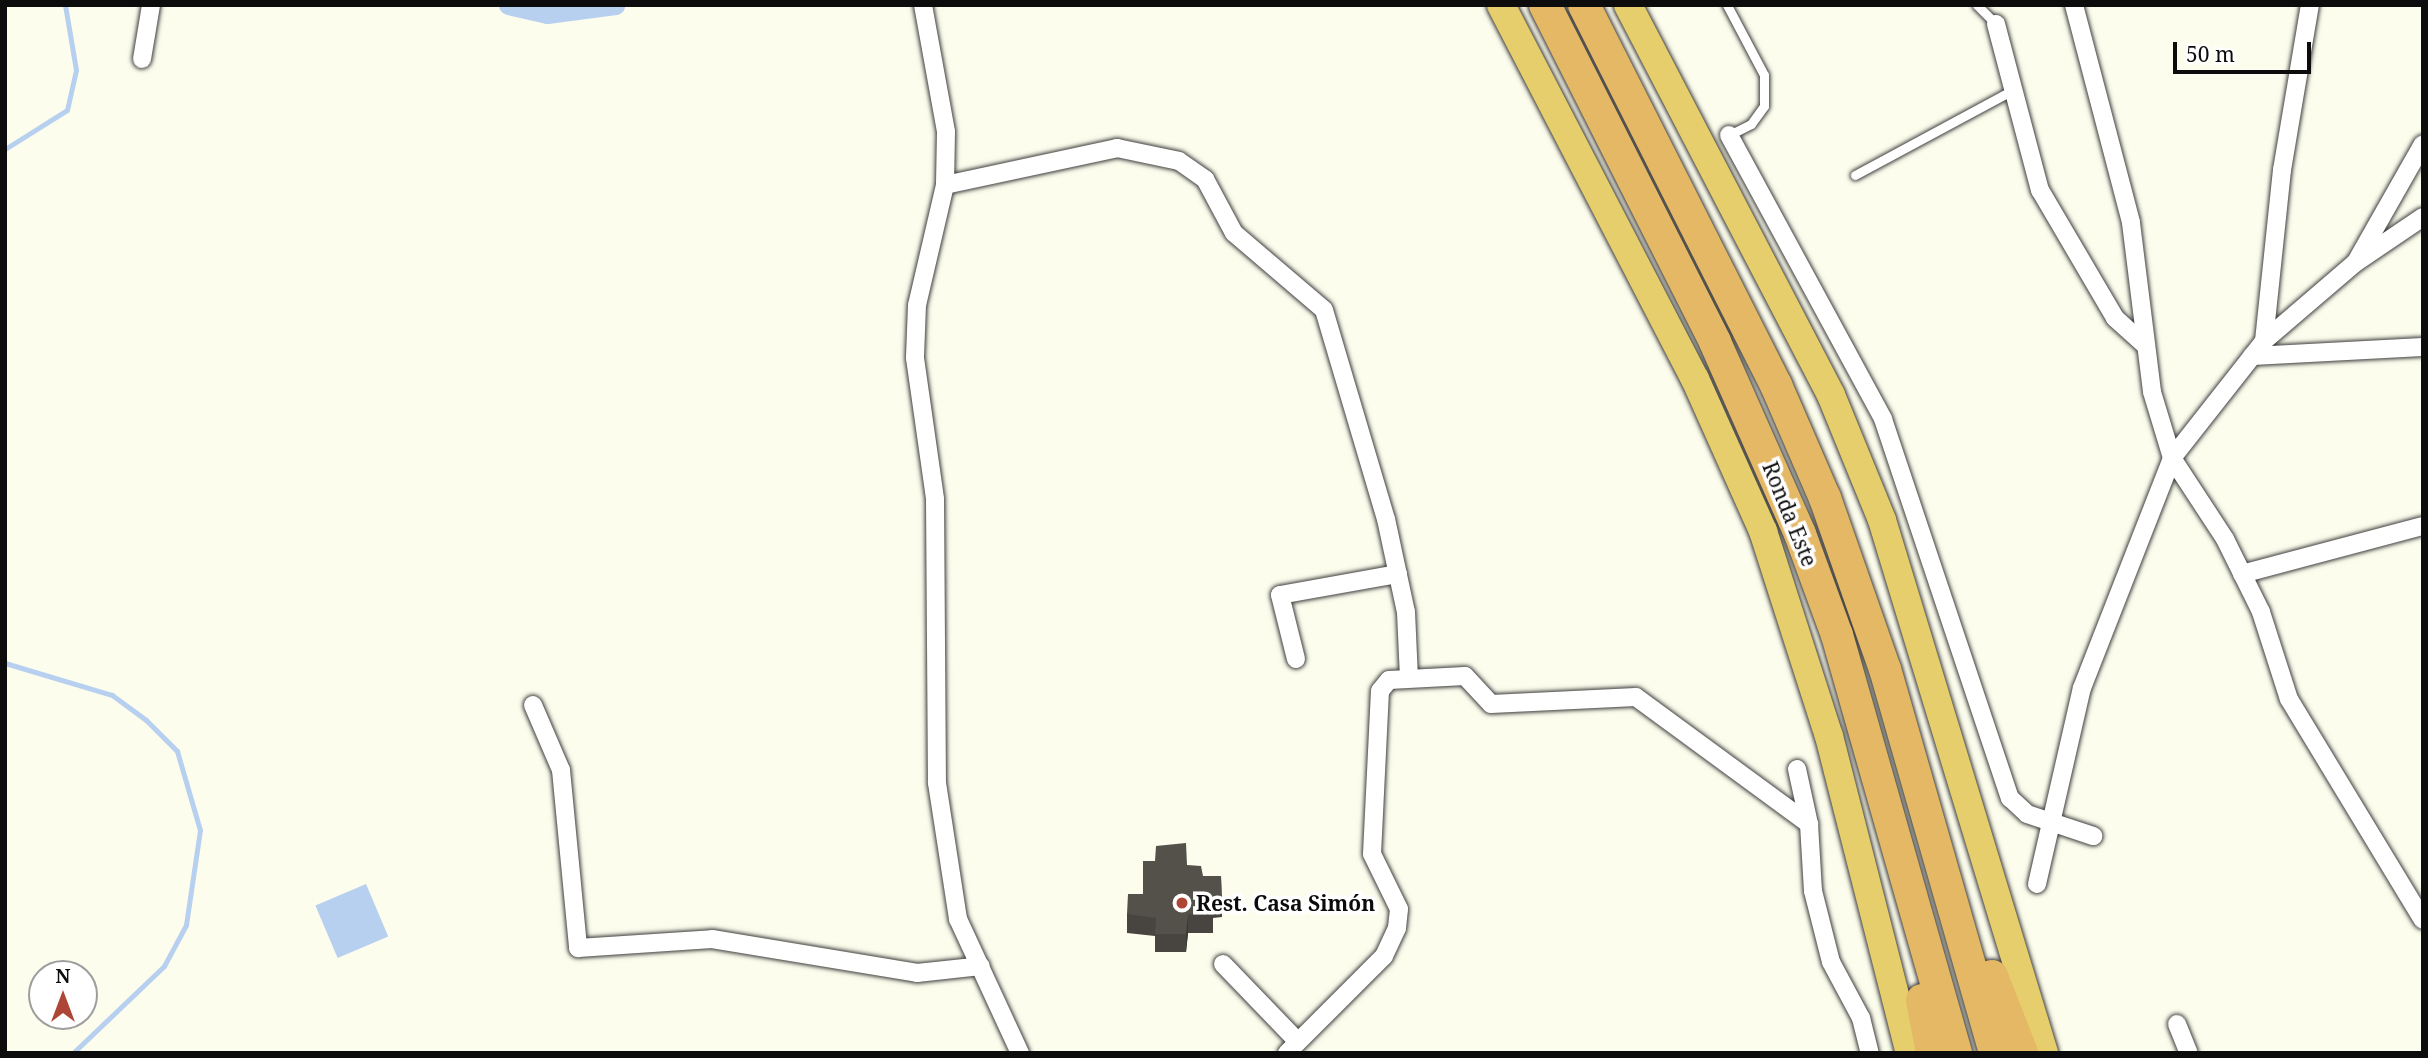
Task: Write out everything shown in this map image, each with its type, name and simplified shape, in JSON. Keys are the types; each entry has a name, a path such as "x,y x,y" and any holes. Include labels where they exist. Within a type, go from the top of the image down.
{"highway":[{"path":"1501,5 1695,379 1763,531 1829,736 1910,1053"},
{"name":"Ronda Este","path":"1545,5 1770,462 1837,635 1956,1053"},
{"name":"Ronda Este","path":"1584,5 1776,385 1846,554 1921,786 1995,1053"},
{"path":"1628,5 1831,395 1882,520 2044,1053"},
{"path":"1846,554 1899,662 1976,926 2022,1053"},
{"path":"1884,796 1890,866 1932,1053"}],"street":[{"path":"142,59 151,5"},
{"path":"923,5 938,67 945,185 918,305 915,358 935,499 937,783 945,865 958,919 1020,1053"},
{"path":"2074,5 2131,223 2146,346 2172,458 2242,575 2289,699 2423,920"},
{"path":"2264,341 2282,170 2310,5"},
{"path":"1996,24 2040,190 2115,318 2146,346"},
{"path":"1729,135 1883,419 2010,798 2027,814 2093,835"},
{"path":"2355,263 2423,144"},
{"path":"945,185 1117,148 1180,162 1205,179 1234,233 1324,310 1360,416 1398,574 1409,677"},
{"path":"2037,884 2082,688 2172,458 2264,341 2355,263 2423,217"},
{"path":"2252,356 2423,347"},
{"path":"2242,575 2423,526"},
{"path":"1296,659 1280,595 1398,574"},
{"path":"1223,964 1292,1047 1384,956 1397,928 1399,909 1372,854 1371,820 1380,691 1389,680 1465,676 1491,704 1636,697 1809,824"},
{"path":"533,705 561,770 578,948 712,939 918,973 981,966"},
{"path":"1797,769 1809,824 1813,891 1828,950 1870,1053"},
{"path":"2177,1024 2189,1053"}],"lane":[{"path":"1727,5 1764,75 1764,106 1751,124 1729,135"},
{"path":"1977,5 1996,24"},
{"path":"1855,175 2013,90"}],"water":[{"path":"366,884 388,936 338,958 315,905"}],"building":[{"name":"Rest. Casa Simón","path":"1186,843 1187,865 1201,866 1203,876 1221,876 1222,898 1213,900 1213,915 1188,914 1186,934 1155,934 1156,918 1127,914 1128,894 1143,894 1143,861 1155,861 1156,846"}],"waterway":[{"path":"5,149 67,110 76,70 65,5"},
{"path":"508,5 547,14 615,5"},
{"path":"5,663 112,695 146,720 177,751 200,830 186,925 164,966 73,1053"}],"place":[{"name":"Rest. Casa Simón","path":"1182,903"}]}
